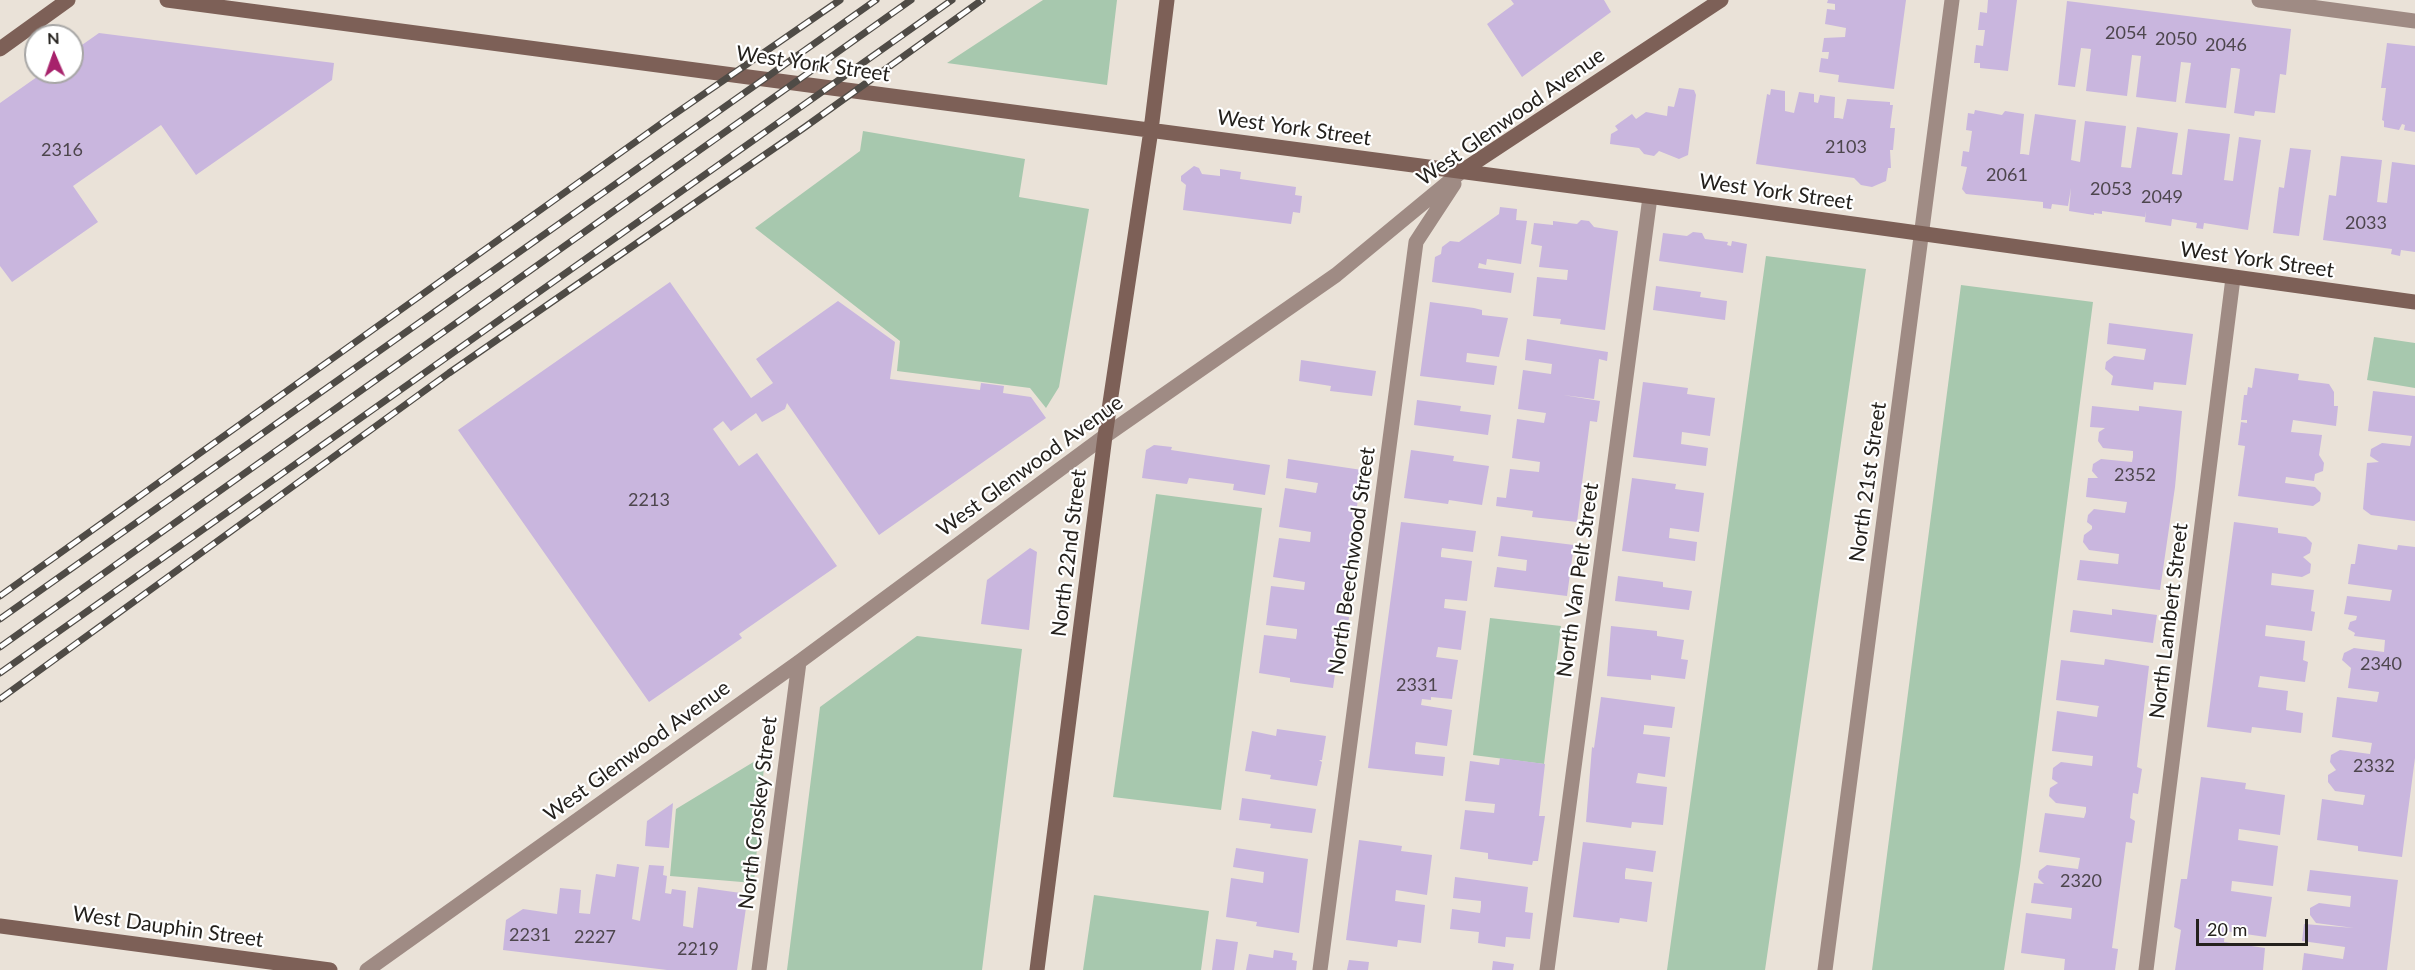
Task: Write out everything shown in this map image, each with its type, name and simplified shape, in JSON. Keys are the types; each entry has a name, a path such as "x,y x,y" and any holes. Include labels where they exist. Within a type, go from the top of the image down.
{"street":[{"path":"0,50 68,0"},
{"name":"West York Street","path":"168,0 1922,232 2233,278 2415,302"},
{"name":"North 22nd Street","path":"1037,970 1105,436 1151,130 1167,0"},
{"name":"West Glenwood Avenue","path":"367,970 799,662 1105,436 1336,275 1462,171 1720,0"},
{"name":"North 21st Street","path":"1825,970 1952,0"},
{"path":"2259,0 2415,21"},
{"name":"North Beechwood Street","path":"1320,970 1416,242 1462,171"},
{"name":"North Van Pelt Street","path":"1547,970 1650,196"},
{"name":"North Lambert Street","path":"2146,970 2233,278"},
{"name":"North Croskey Street","path":"759,970 799,662"},
{"name":"West Dauphin Street","path":"0,926 330,970"}],"green space":[{"path":"1043,0 1117,0 1107,85 947,63"},
{"path":"863,131 1025,159 1019,197 1089,209 1059,387 1046,408 1030,388 897,371 900,341 755,228 860,151"},
{"path":"1766,256 1866,269 1765,970 1667,970"},
{"path":"1961,285 2093,302 2020,866 2004,970 1872,970"},
{"path":"2374,337 2415,343 2415,388 2367,380"},
{"path":"1156,494 1262,508 1221,810 1113,797"},
{"path":"1490,618 1561,626 1544,764 1473,755"},
{"path":"917,636 1022,649 982,970 787,970 820,707"},
{"path":"765,755 754,883 670,876 676,809"},
{"path":"1094,895 1209,911 1201,970 1083,970"}],"building":[{"path":"1511,0 1604,0 1611,12 1522,77 1487,24 1514,4"},
{"path":"1828,0 1906,0 1894,89 1838,82 1839,75 1819,72 1821,58 1828,59 1829,52 1822,52 1824,38 1845,37 1846,28 1825,24 1827,9 1835,10 1835,4 1827,3"},
{"path":"1988,0 2017,0 2008,71 1980,68 1980,63 1974,63 1976,45 1983,46 1985,30 1978,30 1980,12 1987,13"},
{"path":"2067,1 2291,29 2286,75 2280,74 2275,113 2255,111 2254,116 2234,113 2240,69 2235,68 2231,68 2226,108 2185,103 2191,63 2181,62 2176,102 2136,97 2141,56 2132,55 2127,96 2086,91 2091,49 2081,48 2075,87 2058,85"},
{"path":"99,33 334,63 332,80 196,175 161,125 73,186 98,222 12,282 0,266 0,103 27,84 84,84 84,44"},
{"path":"2387,43 2415,46 2415,132 2404,130 2405,125 2402,124 2399,130 2384,127 2382,120 2386,88 2381,88"},
{"path":"1679,88 1694,90 1696,95 1688,155 1679,159 1659,151 1654,156 1644,154 1639,148 1610,144 1611,134 1618,130 1615,126 1632,114 1636,119 1646,112 1667,116 1668,106 1674,107"},
{"path":"1771,89 1785,91 1785,111 1794,113 1799,92 1814,94 1814,102 1818,103 1820,95 1835,97 1834,118 1843,119 1847,99 1890,102 1890,105 1893,105 1890,128 1895,128 1893,150 1890,150 1891,168 1888,168 1886,181 1872,187 1861,185 1854,178 1756,164 1767,94 1770,95"},
{"path":"1975,110 2002,115 2005,111 2024,114 2020,154 2029,155 2035,114 2076,120 2071,160 2080,162 2085,121 2126,126 2121,167 2131,168 2137,127 2178,133 2172,174 2182,175 2188,129 2230,134 2224,180 2233,181 2239,137 2261,140 2248,230 2204,223 2203,229 2196,228 2197,223 2172,219 2171,226 2145,222 2146,211 2145,217 2102,211 2102,214 2094,213 2094,215 2069,211 2071,188 2068,206 2052,204 2051,209 2043,208 2043,202 1966,194 1962,189 1967,167 1961,166 1963,151 1969,152 1972,131 1966,130 1968,113 1974,114"},
{"path":"2290,148 2311,150 2299,236 2273,233 2279,187 2284,188"},
{"path":"2341,156 2382,160 2377,202 2387,203 2392,162 2415,165 2415,252 2401,250 2400,256 2391,254 2392,249 2323,240 2329,195 2336,196"},
{"path":"1194,166 1199,168 1202,174 1220,176 1220,169 1241,172 1240,179 1296,187 1295,195 1302,196 1300,213 1293,212 1291,224 1183,210 1186,185 1181,181 1181,176"},
{"path":"1500,207 1517,209 1516,220 1527,221 1521,264 1487,259 1486,265 1479,263 1478,268 1514,273 1511,293 1432,282 1435,257 1441,254 1442,247 1450,241 1459,242 1499,214"},
{"path":"1581,220 1589,221 1594,227 1618,231 1605,330 1560,324 1561,319 1533,316 1537,277 1567,280 1568,270 1539,267 1542,246 1531,244 1534,223 1553,225 1553,221 1577,224"},
{"path":"1693,232 1702,233 1705,239 1728,242 1727,245 1731,246 1732,241 1747,244 1743,273 1659,261 1663,233 1687,236"},
{"path":"670,282 751,398 773,383 756,359 838,301 895,342 890,379 980,390 981,383 1004,386 1003,393 1031,397 1046,418 879,535 787,403 785,409 762,422 756,413 731,431 723,421 713,429 739,466 757,453 837,566 739,634 742,638 649,702 458,430"},
{"path":"1656,286 1701,292 1700,297 1727,301 1725,320 1653,310"},
{"path":"1430,302 1474,308 1482,310 1482,315 1508,318 1499,357 1467,353 1466,362 1497,366 1494,385 1420,376"},
{"path":"2109,323 2193,334 2186,385 2154,382 2153,390 2111,385 2113,376 2105,369 2106,362 2114,356 2144,360 2146,349 2107,344"},
{"path":"1527,339 1608,352 1607,361 1599,359 1594,399 1563,395 1600,401 1597,422 1590,421 1577,522 1532,517 1533,511 1496,506 1497,497 1506,498 1510,469 1539,472 1540,462 1512,458 1517,419 1544,423 1546,413 1518,409 1523,370 1551,374 1552,364 1525,360"},
{"path":"1301,360 1376,371 1372,396 1330,391 1331,386 1299,381"},
{"path":"2255,368 2299,374 2298,380 2329,384 2334,392 2334,406 2338,406 2336,426 2293,420 2291,432 2322,435 2319,455 2324,463 2323,471 2315,474 2314,481 2286,477 2285,483 2315,487 2321,493 2320,501 2313,506 2238,496 2245,446 2238,445 2241,422 2247,423 2247,420 2241,420 2244,395 2247,395 2248,387 2252,388"},
{"path":"1643,382 1688,388 1687,394 1715,398 1710,436 1682,432 1681,444 1708,448 1706,466 1633,457"},
{"path":"2373,391 2415,396 2415,521 2371,515 2363,509 2367,463 2379,462 2370,456 2371,449 2382,443 2410,446 2412,436 2368,431"},
{"path":"1417,400 1461,406 1460,411 1491,415 1488,435 1414,425"},
{"path":"2092,406 2139,411 2139,406 2182,411 2175,487 2160,590 2077,580 2080,560 2118,564 2119,554 2089,550 2083,542 2084,535 2092,529 2087,522 2088,515 2094,509 2125,513 2127,502 2086,497 2088,478 2098,478 2092,471 2093,464 2101,459 2132,462 2133,457 2133,451 2103,448 2098,441 2099,432 2105,428 2090,427"},
{"path":"1154,445 1172,447 1171,450 1270,465 1265,495 1233,490 1234,484 1189,478 1187,484 1142,478 1146,450"},
{"path":"1411,450 1454,456 1453,461 1489,466 1482,505 1449,500 1448,504 1404,498"},
{"path":"1288,459 1362,470 1342,616 1349,617 1346,640 1340,639 1333,688 1290,682 1290,678 1259,673 1264,635 1296,639 1297,633 1297,629 1266,625 1271,586 1304,590 1305,582 1273,577 1279,538 1310,542 1311,532 1279,527 1285,488 1316,493 1318,483 1286,478"},
{"path":"1632,478 1676,484 1675,489 1704,493 1699,532 1670,528 1669,538 1697,542 1695,561 1622,551"},
{"path":"1401,522 1476,531 1473,552 1442,548 1441,553 1441,557 1472,561 1467,601 1445,599 1444,608 1466,611 1461,650 1438,647 1436,657 1458,660 1452,699 1431,697 1431,700 1422,699 1421,705 1452,710 1447,746 1416,742 1415,748 1415,754 1445,757 1443,776 1368,768"},
{"path":"2234,522 2278,528 2278,533 2306,537 2312,543 2310,553 2303,557 2311,564 2310,573 2302,577 2272,573 2271,585 2314,590 2311,611 2315,612 2312,631 2266,625 2265,636 2305,641 2303,660 2308,662 2305,682 2260,676 2258,687 2288,691 2286,710 2303,713 2301,733 2252,727 2251,733 2207,727"},
{"path":"1501,536 1574,545 1567,596 1494,587 1497,567 1526,571 1527,560 1498,556"},
{"path":"2358,544 2397,550 2398,545 2415,547 2415,758 2402,857 2358,851 2358,846 2317,840 2322,799 2363,805 2365,795 2335,791 2328,782 2328,775 2336,770 2330,762 2331,755 2340,750 2370,754 2372,743 2332,737 2337,697 2377,702 2379,692 2348,688 2351,668 2342,660 2344,653 2354,648 2384,652 2385,640 2354,636 2355,633 2348,629 2350,622 2356,620 2357,616 2344,614 2347,596 2390,601 2392,590 2348,584 2351,564 2355,564"},
{"path":"1030,548 1037,552 1029,630 981,624 987,580"},
{"path":"1618,576 1663,582 1663,587 1692,591 1689,610 1615,601"},
{"path":"2112,609 2157,615 2153,643 2070,632 2073,610 2112,615"},
{"path":"1611,626 1657,631 1657,636 1684,640 1681,659 1688,660 1685,679 1651,675 1651,680 1607,676"},
{"path":"2105,659 2149,666 2137,767 2142,769 2138,794 2133,793 2130,818 2135,821 2132,843 2126,842 2112,948 2118,949 2115,970 2064,970 2065,959 2021,953 2026,913 2071,919 2072,908 2031,903 2034,883 2044,884 2038,878 2039,871 2047,865 2078,869 2080,858 2039,852 2045,813 2084,818 2086,812 2086,807 2056,803 2049,796 2050,788 2058,783 2052,779 2053,768 2061,762 2092,766 2093,756 2052,751 2057,711 2097,717 2099,706 2056,700 2061,660 2104,665"},
{"path":"1601,697 1675,707 1672,728 1644,725 1643,734 1670,737 1665,777 1638,773 1636,783 1667,787 1663,825 1632,822 1631,828 1586,822 1592,747 1594,748"},
{"path":"1277,729 1326,736 1322,760 1319,760 1322,762 1317,786 1270,779 1271,775 1245,771 1252,731 1276,736"},
{"path":"1500,758 1545,764 1539,816 1545,816 1538,861 1533,861 1532,865 1488,859 1488,853 1460,849 1465,810 1494,813 1495,804 1465,801 1470,761 1499,765"},
{"path":"2201,777 2246,783 2245,789 2285,795 2280,835 2239,829 2238,840 2278,846 2273,886 2232,881 2231,891 2272,897 2266,937 2225,931 2224,942 2265,948 2263,970 2175,970 2181,930 2174,927 2181,879 2187,879"},
{"path":"1242,798 1316,809 1312,833 1270,828 1271,824 1239,820"},
{"path":"673,803 669,848 645,846 647,821"},
{"path":"1359,840 1402,846 1401,851 1432,855 1427,895 1396,890 1395,901 1425,905 1421,943 1398,940 1397,947 1346,940"},
{"path":"1583,842 1656,851 1653,872 1626,868 1625,873 1625,879 1652,882 1647,922 1620,918 1619,923 1573,917"},
{"path":"1236,848 1308,859 1299,933 1256,926 1257,922 1226,917 1231,878 1263,883 1264,872 1233,867"},
{"path":"617,864 639,867 632,919 640,921 649,865 664,866 663,875 667,876 665,893 671,894 672,889 686,891 683,926 693,928 698,887 748,894 737,970 667,970 503,950 506,920 523,909 557,914 560,888 581,890 579,913 590,914 596,874 615,877"},
{"path":"2310,870 2398,880 2387,970 2302,970 2304,953 2343,959 2345,947 2302,941 2304,924 2354,928 2316,923 2310,915 2310,908 2319,903 2350,907 2351,896 2307,891"},
{"path":"1455,877 1528,887 1525,912 1533,913 1530,939 1506,937 1505,947 1478,943 1479,932 1450,929 1452,909 1480,913 1481,906 1481,901 1453,898"},
{"path":"1216,939 1238,942 1234,970 1212,970"},
{"path":"1274,950 1293,953 1292,960 1297,961 1296,970 1246,970 1249,954 1273,958"},
{"path":"1349,960 1369,962 1368,970 1347,970"},
{"path":"1493,961 1514,964 1513,970 1492,970"}],"railway":[{"path":"0,596 669,118 840,0"},
{"path":"0,619 876,0"},
{"path":"0,647 911,0"},
{"path":"0,673 952,0"},
{"path":"0,699 449,373 805,127 982,0"}]}
